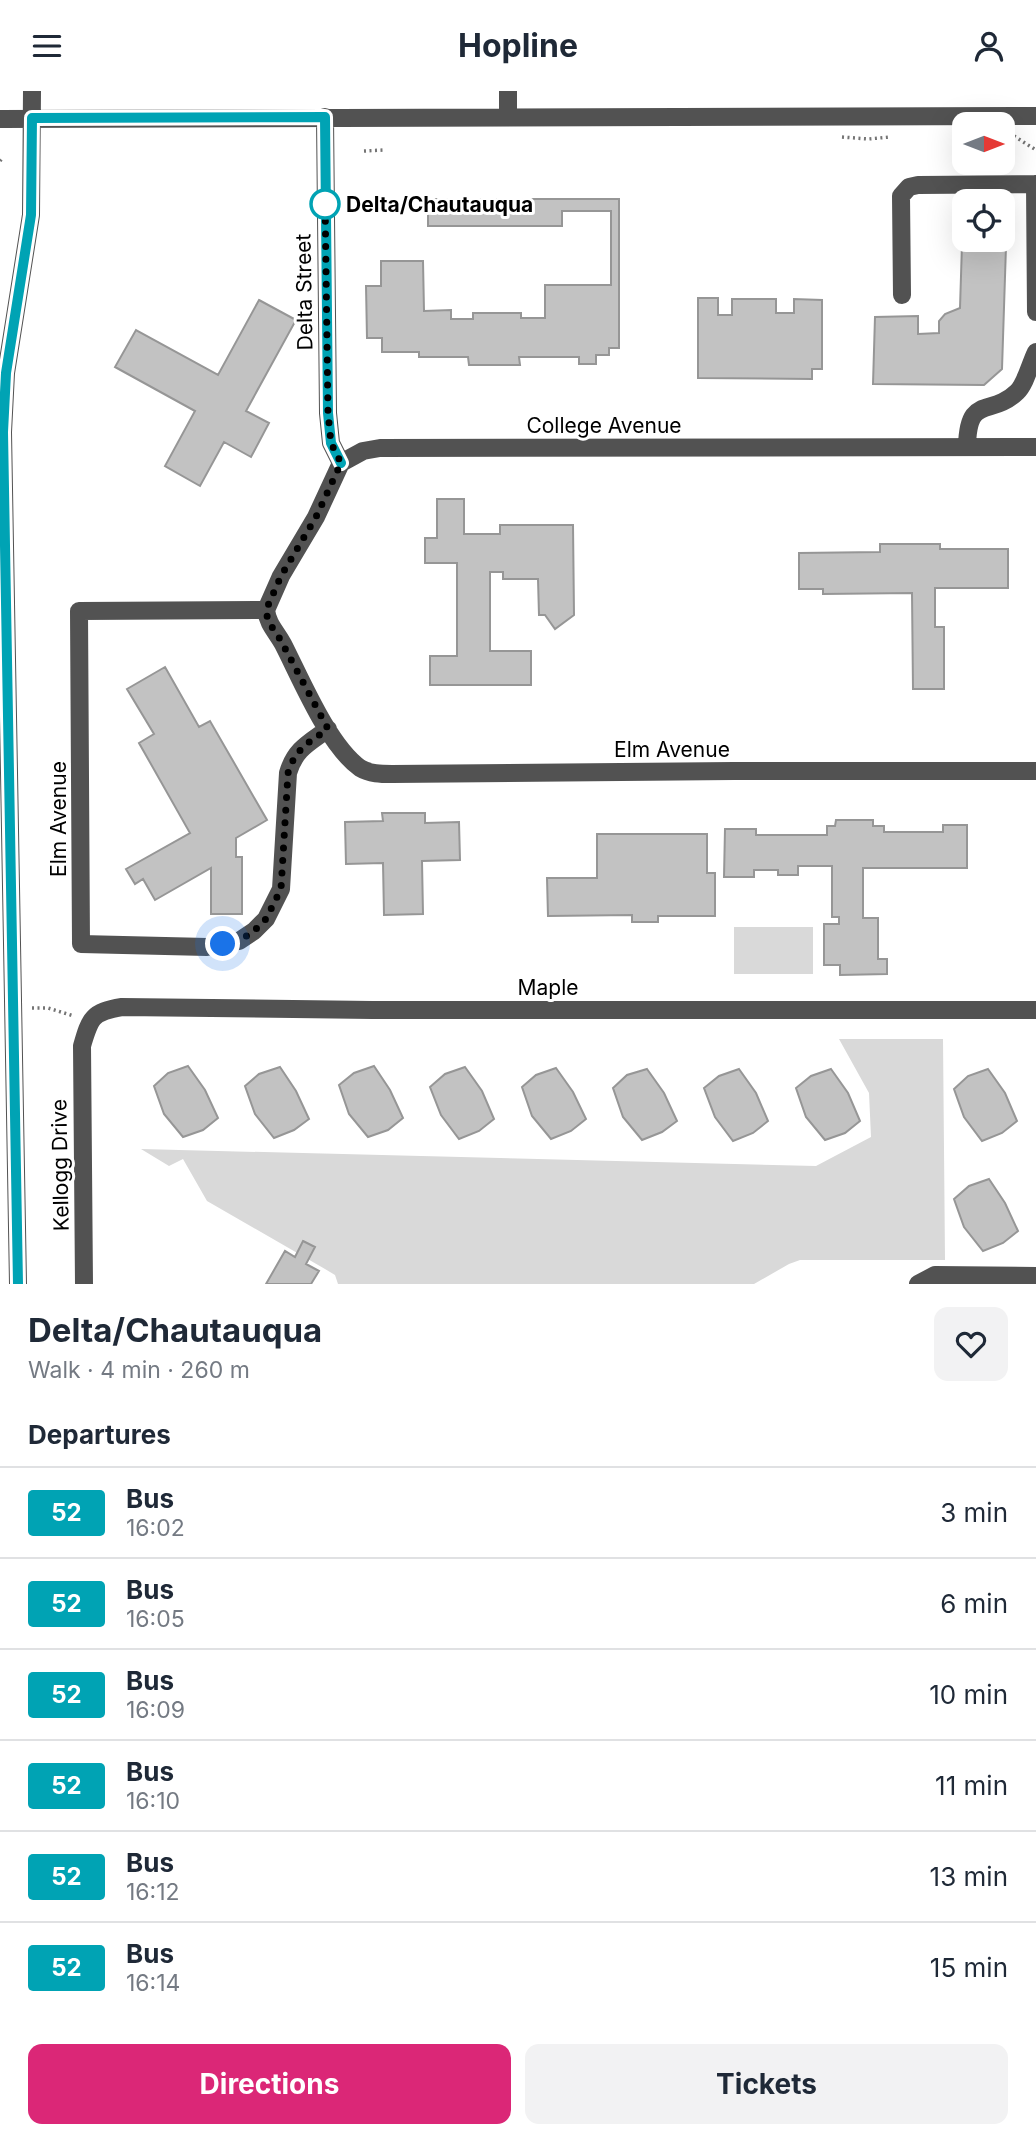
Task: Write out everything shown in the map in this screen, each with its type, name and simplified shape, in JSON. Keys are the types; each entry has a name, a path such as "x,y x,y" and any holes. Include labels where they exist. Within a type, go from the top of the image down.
{"street":[{"path":"18,1284 3,432 6,373 31,215 32,91"},
{"path":"508,91 508,116"},
{"path":"0,119 1036,116"},
{"name":"Delta Street","path":"325,117 328,413 331,443 341,463"},
{"path":"902,295 901,196 909,187 1036,184 1036,313"},
{"path":"967,447 970,417 1011,397 1020,389 1036,352"},
{"name":"College Avenue","path":"341,463 363,451 380,448 1036,447"},
{"path":"266,610 281,576 316,517 341,463"},
{"name":"Elm Avenue","path":"328,729 297,751 291,761 281,889 266,919 254,931 239,941 207,947 81,944 79,611 266,610 268,621 336,743 360,767 370,772 1036,771"},
{"name":"Maple","path":"89,1023 95,1015 105,1010 122,1007 372,1010 1036,1010"},
{"name":"Kellogg Drive","path":"84,1284 82,1046 89,1023"},
{"path":"918,1284 935,1275 1036,1276"}],"path":[{"path":"1015,136 1036,150"},
{"path":"364,151 384,150"},
{"path":"32,1008 48,1008 89,1023"}],"shaded area":[{"path":"734,927 813,927 813,974 734,974"},
{"path":"839,1039 943,1039 945,1260 800,1260 754,1284 338,1284 335,1275 207,1201 183,1159 169,1166 141,1149 816,1166 871,1137 869,1093"}],"building":[{"path":"428,199 619,199 619,348 609,348 609,355 596,355 596,364 579,364 579,357 519,357 520,365 469,365 468,357 419,357 419,352 382,352 382,338 367,338 366,286 381,286 381,261 423,261 424,311 451,310 451,319 473,319 473,313 521,313 521,318 545,318 545,285 611,285 611,211 562,211 562,226 428,226"},
{"path":"962,252 1006,252 1002,369 984,385 873,384 875,317 918,316 918,334 939,333 939,321 945,314 960,308"},
{"path":"698,298 718,298 718,315 732,315 732,299 776,299 776,313 794,313 794,299 822,300 822,369 812,369 812,379 698,378"},
{"path":"259,300 296,320 246,411 269,423 251,457 224,442 200,486 165,466 195,411 115,367 136,330 218,375"},
{"path":"437,499 464,499 464,534 500,534 500,525 573,525 574,615 555,629 545,615 539,615 538,579 503,579 503,572 490,572 490,651 531,651 531,685 430,685 430,656 457,656 457,563 425,563 425,538 437,538"},
{"path":"880,544 940,544 940,549 1008,549 1008,588 935,588 935,627 944,627 944,689 913,689 912,593 823,594 823,589 799,589 799,553 880,552"},
{"path":"165,667 199,727 210,721 267,820 236,838 236,857 242,857 242,914 211,914 211,868 155,900 143,879 135,884 126,869 190,833 139,743 154,734 127,689"},
{"path":"382,813 425,813 425,823 459,822 460,860 422,861 423,914 384,915 383,863 346,864 345,822 383,821"},
{"path":"836,820 873,820 873,826 884,826 884,832 943,832 943,825 967,825 967,868 863,868 863,918 878,918 878,959 887,959 887,974 840,975 840,965 824,965 824,924 839,924 839,917 832,917 832,866 798,866 798,875 778,875 778,870 754,870 754,877 724,877 725,829 756,829 756,835 827,835 827,826 835,826"},
{"path":"597,834 707,834 707,873 715,873 715,916 658,916 658,922 632,922 632,915 548,916 547,878 597,878"},
{"path":"188,1066 205,1090 218,1118 203,1130 183,1137 164,1114 154,1086 168,1073"},
{"path":"374,1066 390,1090 403,1118 388,1130 368,1137 349,1114 339,1085 354,1073"},
{"path":"280,1067 296,1091 309,1119 294,1130 274,1138 255,1114 245,1086 259,1074"},
{"path":"465,1067 482,1091 494,1119 479,1131 459,1139 441,1115 430,1087 445,1074"},
{"path":"556,1068 573,1092 586,1119 571,1131 551,1139 532,1116 522,1087 536,1075"},
{"path":"647,1069 664,1093 677,1121 662,1132 642,1140 623,1117 613,1088 627,1075"},
{"path":"739,1069 756,1093 768,1121 753,1133 733,1141 715,1117 704,1088 719,1076"},
{"path":"831,1069 848,1093 860,1121 845,1133 825,1140 806,1117 796,1088 811,1076"},
{"path":"988,1069 1005,1093 1017,1121 1002,1133 982,1141 964,1117 954,1089 968,1076"},
{"path":"989,1179 1005,1203 1018,1231 1003,1243 983,1251 964,1227 954,1199 969,1186"},
{"path":"303,1241 315,1247 306,1264 319,1271 311,1284 266,1284 285,1251 295,1257"}],"bus line":[{"name":"52","path":"18,1284 3,403 33,196 32,118 325,117 328,413 331,443 341,463"}],"place":[{"name":"Delta/Chautauqua","path":"325,204"}],"route":[{"path":"223,944 239,941 251,934 270,912 281,889 291,761 297,751 328,729 268,621 266,610 281,576 316,517 341,463 331,443 328,413 325,197 325,204"}]}
